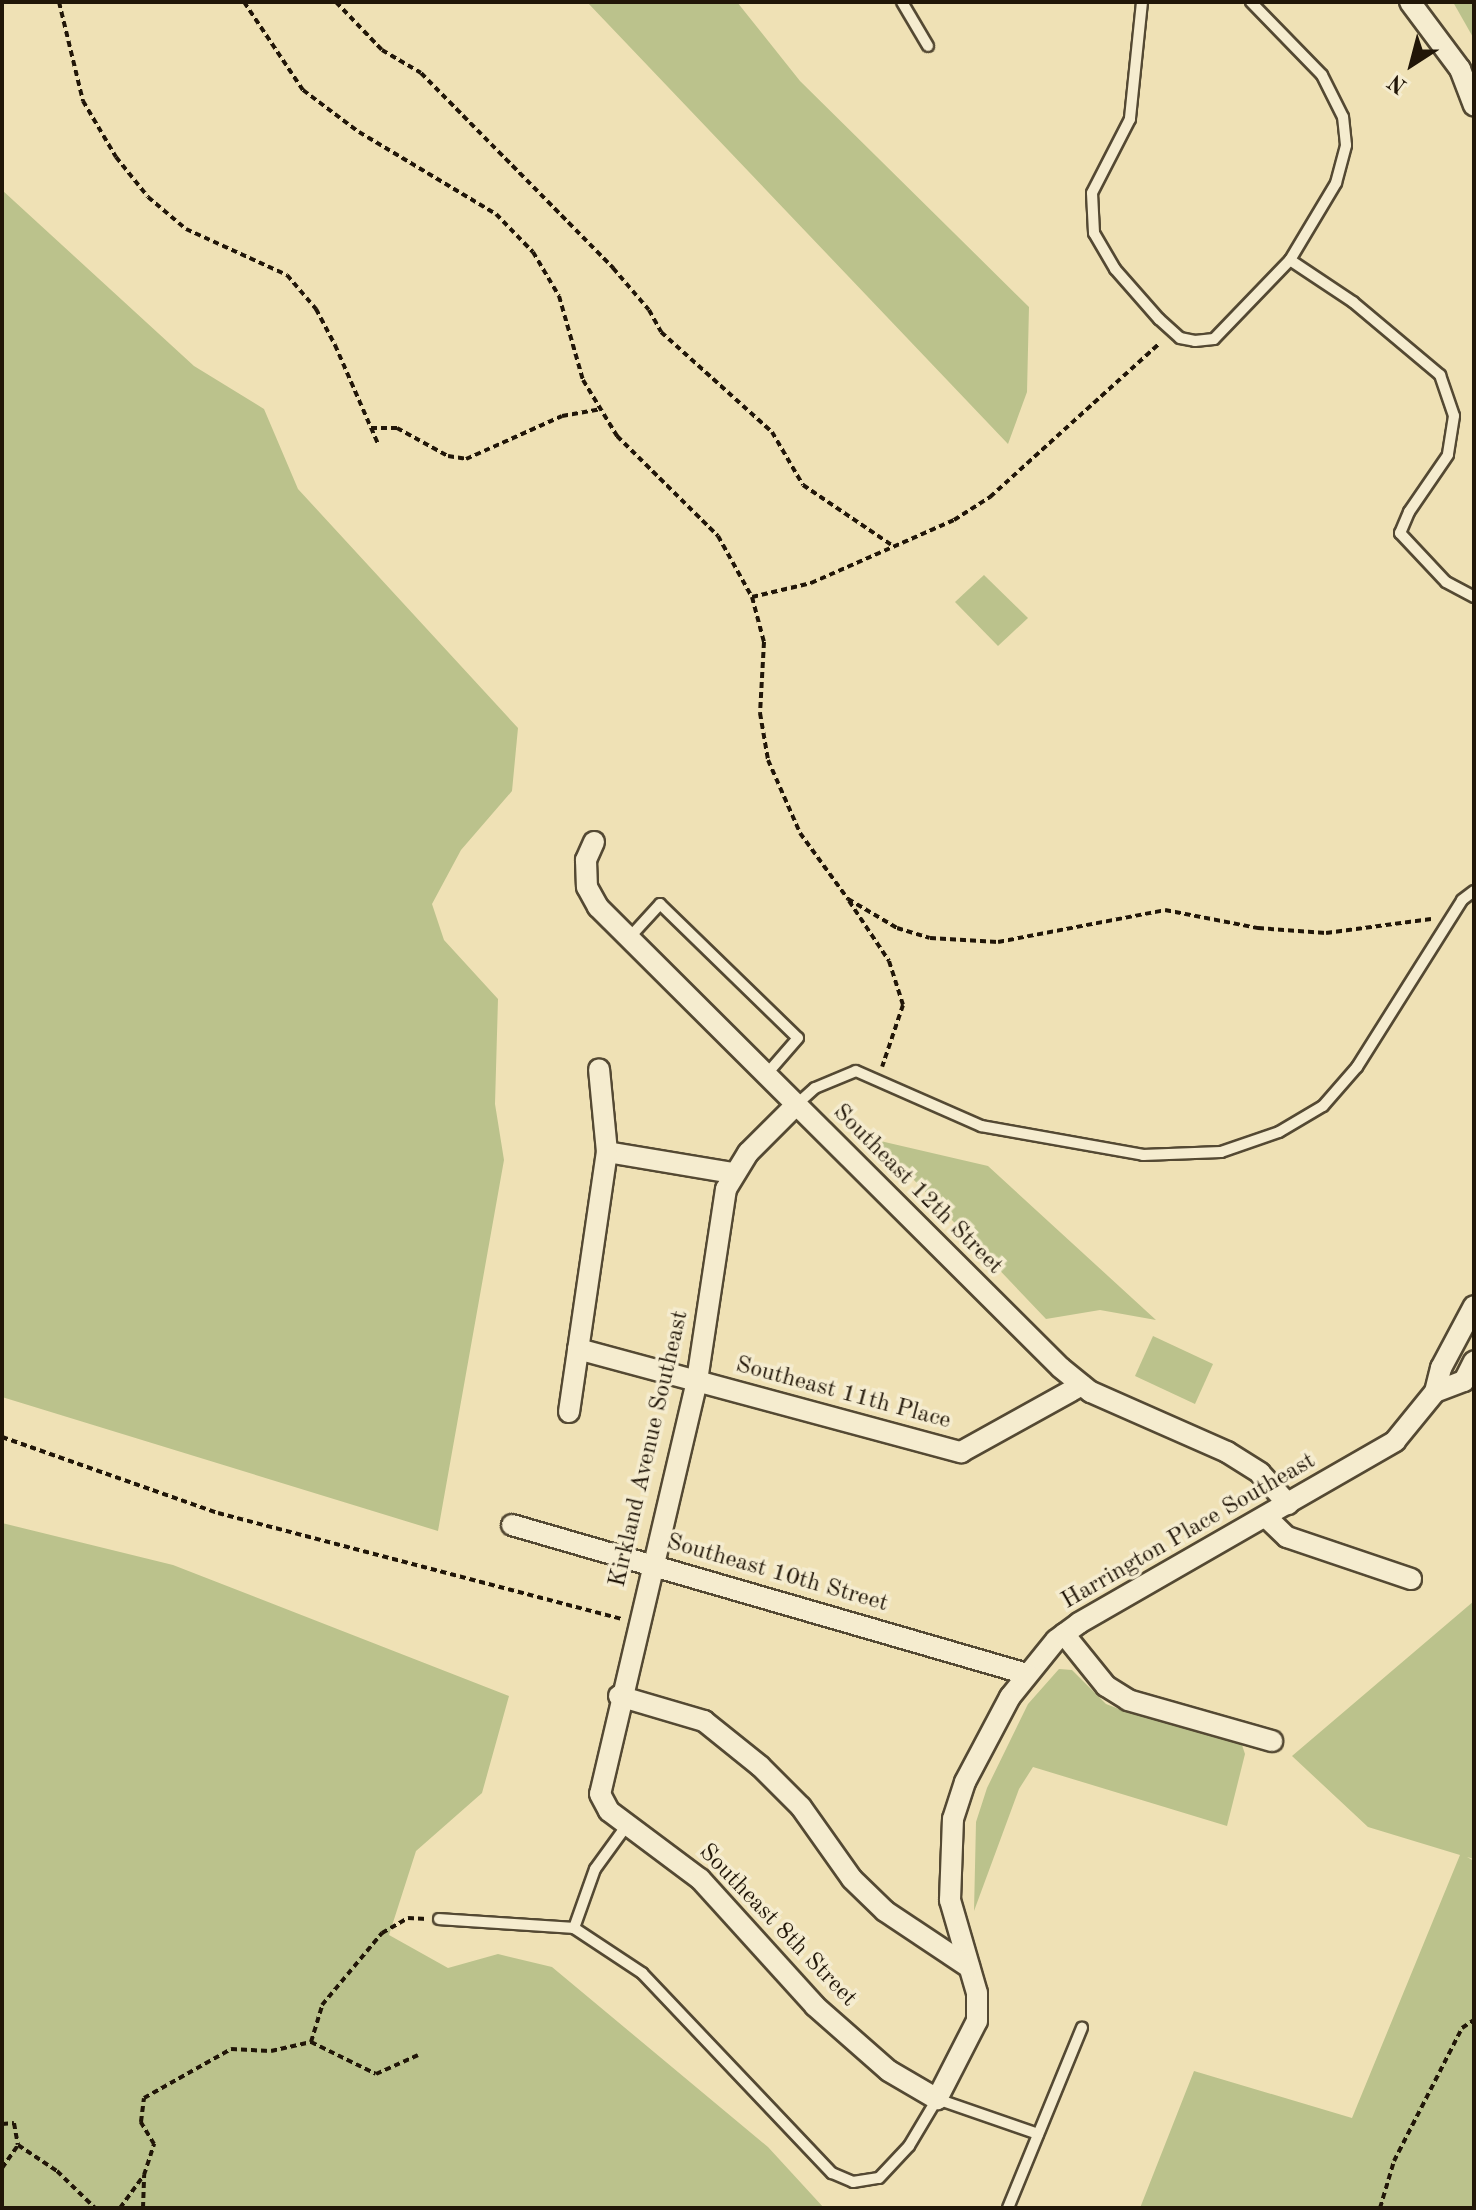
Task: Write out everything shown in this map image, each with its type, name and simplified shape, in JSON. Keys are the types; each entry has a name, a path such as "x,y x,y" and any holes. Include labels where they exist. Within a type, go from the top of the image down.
{"street":[{"path":"1410,2 1460,69 1474,105"},
{"name":"Southeast 12th Street","path":"594,842 586,860 587,887 598,907 795,1106 1082,1385 1227,1452 1260,1473 1288,1504"},
{"path":"569,1412 607,1152 599,1069"},
{"name":"Kirkland Avenue Southeast","path":"601,1777 697,1381 726,1189 733,1173 795,1106"},
{"path":"607,1152 733,1173"},
{"name":"Harrington Place Southeast","path":"937,2099 977,2021 969,1967 950,1900 953,1819 987,1733 1027,1674 1064,1634 1395,1441 1435,1392 1441,1368 1474,1306"},
{"name":"Southeast 11th Place","path":"578,1349 961,1452 1082,1385"},
{"name":"Harrington Place Southeast","path":"1435,1392 1464,1381 1474,1361"},
{"path":"1266,1517 1287,1537 1411,1579"},
{"name":"Southeast 10th Street","path":"512,1525 1027,1674"},
{"path":"1064,1634 1106,1686 1128,1700 1272,1741"},
{"path":"619,1696 704,1721 760,1766 801,1807 852,1879 885,1911 969,1967"},
{"name":"Southeast 8th Street","path":"601,1777 603,1803 627,1825 700,1879 847,2034 889,2071 937,2099"}],"lane":[{"path":"902,2 928,46"},
{"path":"1142,2 1130,119 1092,193 1094,233 1115,269 1173,332 1195,341 1214,339 1290,260 1336,183 1346,145 1343,117 1322,75 1251,2"},
{"path":"1290,260 1353,302 1440,375 1454,416 1448,455 1409,512 1400,533 1446,582 1474,597"},
{"path":"795,1106 815,1088 856,1071 878,1077 981,1126 1143,1155 1221,1152 1279,1132 1323,1106 1386,1026 1453,916 1474,891"},
{"path":"629,938 660,904 798,1038 765,1076"},
{"path":"574,1928 595,1869 627,1825"},
{"path":"439,1919 574,1928 642,1973 832,2173 853,2182 879,2178 894,2166 937,2099 1038,2134"},
{"path":"1008,2208 1082,2028"}],"path":[{"path":"59,2 83,101 116,157 148,197 186,229 287,275 316,309 378,444"},
{"path":"244,2 303,90 359,132 496,214 533,252 559,296 583,380 617,436 718,536 752,597 764,642 760,713 768,760 800,833 889,961 903,1005 878,1077"},
{"path":"336,2 382,50 421,73 613,268 649,310 661,332 772,432 803,485 893,546"},
{"path":"752,597 811,583 954,520 990,497 1173,332"},
{"path":"371,428 397,428 448,456 466,459 562,416 601,409"},
{"path":"848,899 897,928 930,938 998,942 1112,916 1165,910 1258,928 1326,933 1453,916"},
{"path":"2,1437 218,1513 637,1623"},
{"path":"311,2042 322,2005 382,1933 408,1918 439,1919"},
{"path":"1380,2208 1394,2161 1462,2028 1474,2020"},
{"path":"143,2208 144,2175 154,2144 141,2122 144,2098 231,2049 271,2051 311,2042 376,2074 418,2055"},
{"path":"2,2124 14,2123 18,2145 2,2168"},
{"path":"18,2145 57,2171 95,2208"},
{"path":"120,2208 144,2175"}],"green space":[{"path":"587,2 737,2 800,81 1029,307 1027,392 1008,444"},
{"path":"1453,2 1474,2 1474,39"},
{"path":"2,190 194,366 264,409 298,489 518,728 512,791 461,850 432,904 444,940 498,999 495,1104 504,1160 438,1531 2,1397"},
{"path":"984,575 1028,618 998,646 955,602"},
{"path":"876,1140 988,1166 1156,1320 1100,1310 1046,1319"},
{"path":"1153,1336 1213,1364 1195,1404 1135,1376"},
{"path":"2,1523 173,1565 509,1696 482,1793 416,1851 389,1935 448,1968 498,1954 552,1967 768,2147 824,2208 2,2208"},
{"path":"1474,1601 1474,1859 1467,1857 1474,1861 1474,2208 1140,2208 1194,2071 1352,2118 1460,1855 1368,1827 1292,1756"},
{"path":"1059,1669 1072,1670 1106,1704 1242,1745 1245,1754 1227,1826 1033,1767 1019,1789 974,1911 976,1822 987,1788 1028,1704"}]}
